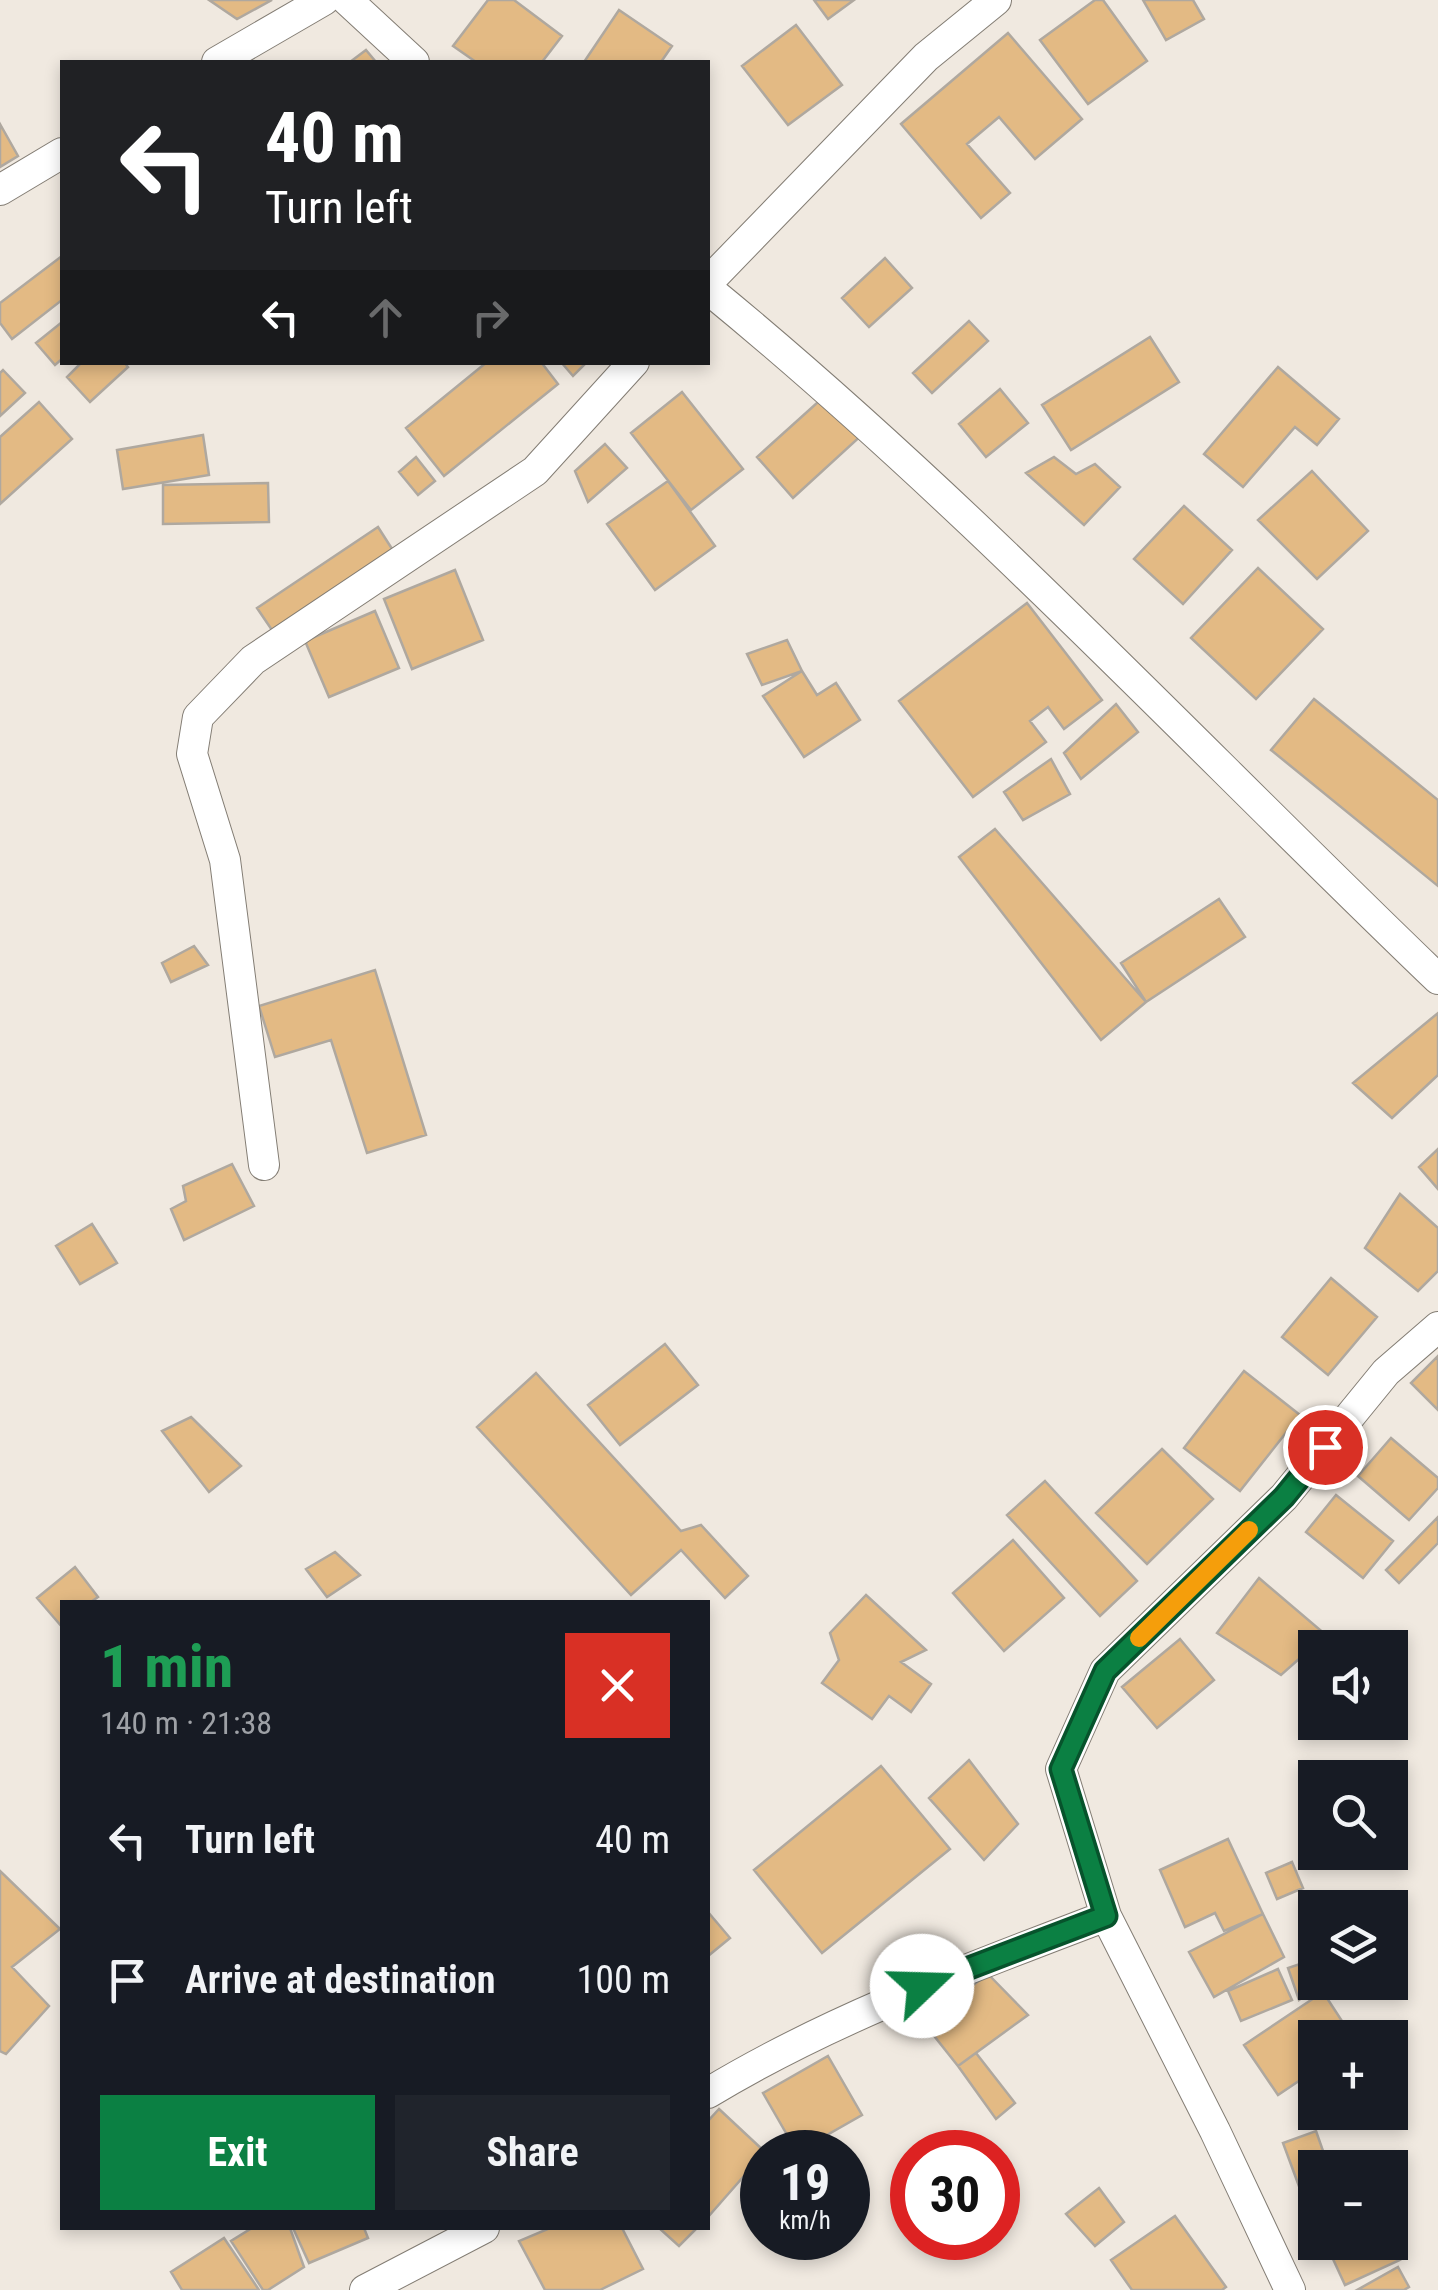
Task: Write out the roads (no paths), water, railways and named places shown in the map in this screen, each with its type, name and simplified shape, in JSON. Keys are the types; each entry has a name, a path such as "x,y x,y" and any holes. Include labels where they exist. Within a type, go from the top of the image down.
{"street":[{"path":"220,60 324,0"},
{"path":"347,0 412,60"},
{"path":"710,283 926,57 996,0"},
{"path":"0,190 60,154"},
{"path":"710,287 814,376 1035,583 1438,979"},
{"path":"264,1165 224,860 192,754 198,717 253,660 536,471 631,365"},
{"path":"1290,2290 1106,1916 1061,1769 1105,1671 1284,1497 1386,1372 1438,1327"},
{"path":"710,2093 768,2056 922,1986 1106,1916"},
{"path":"364,2290 480,2230"}]}
